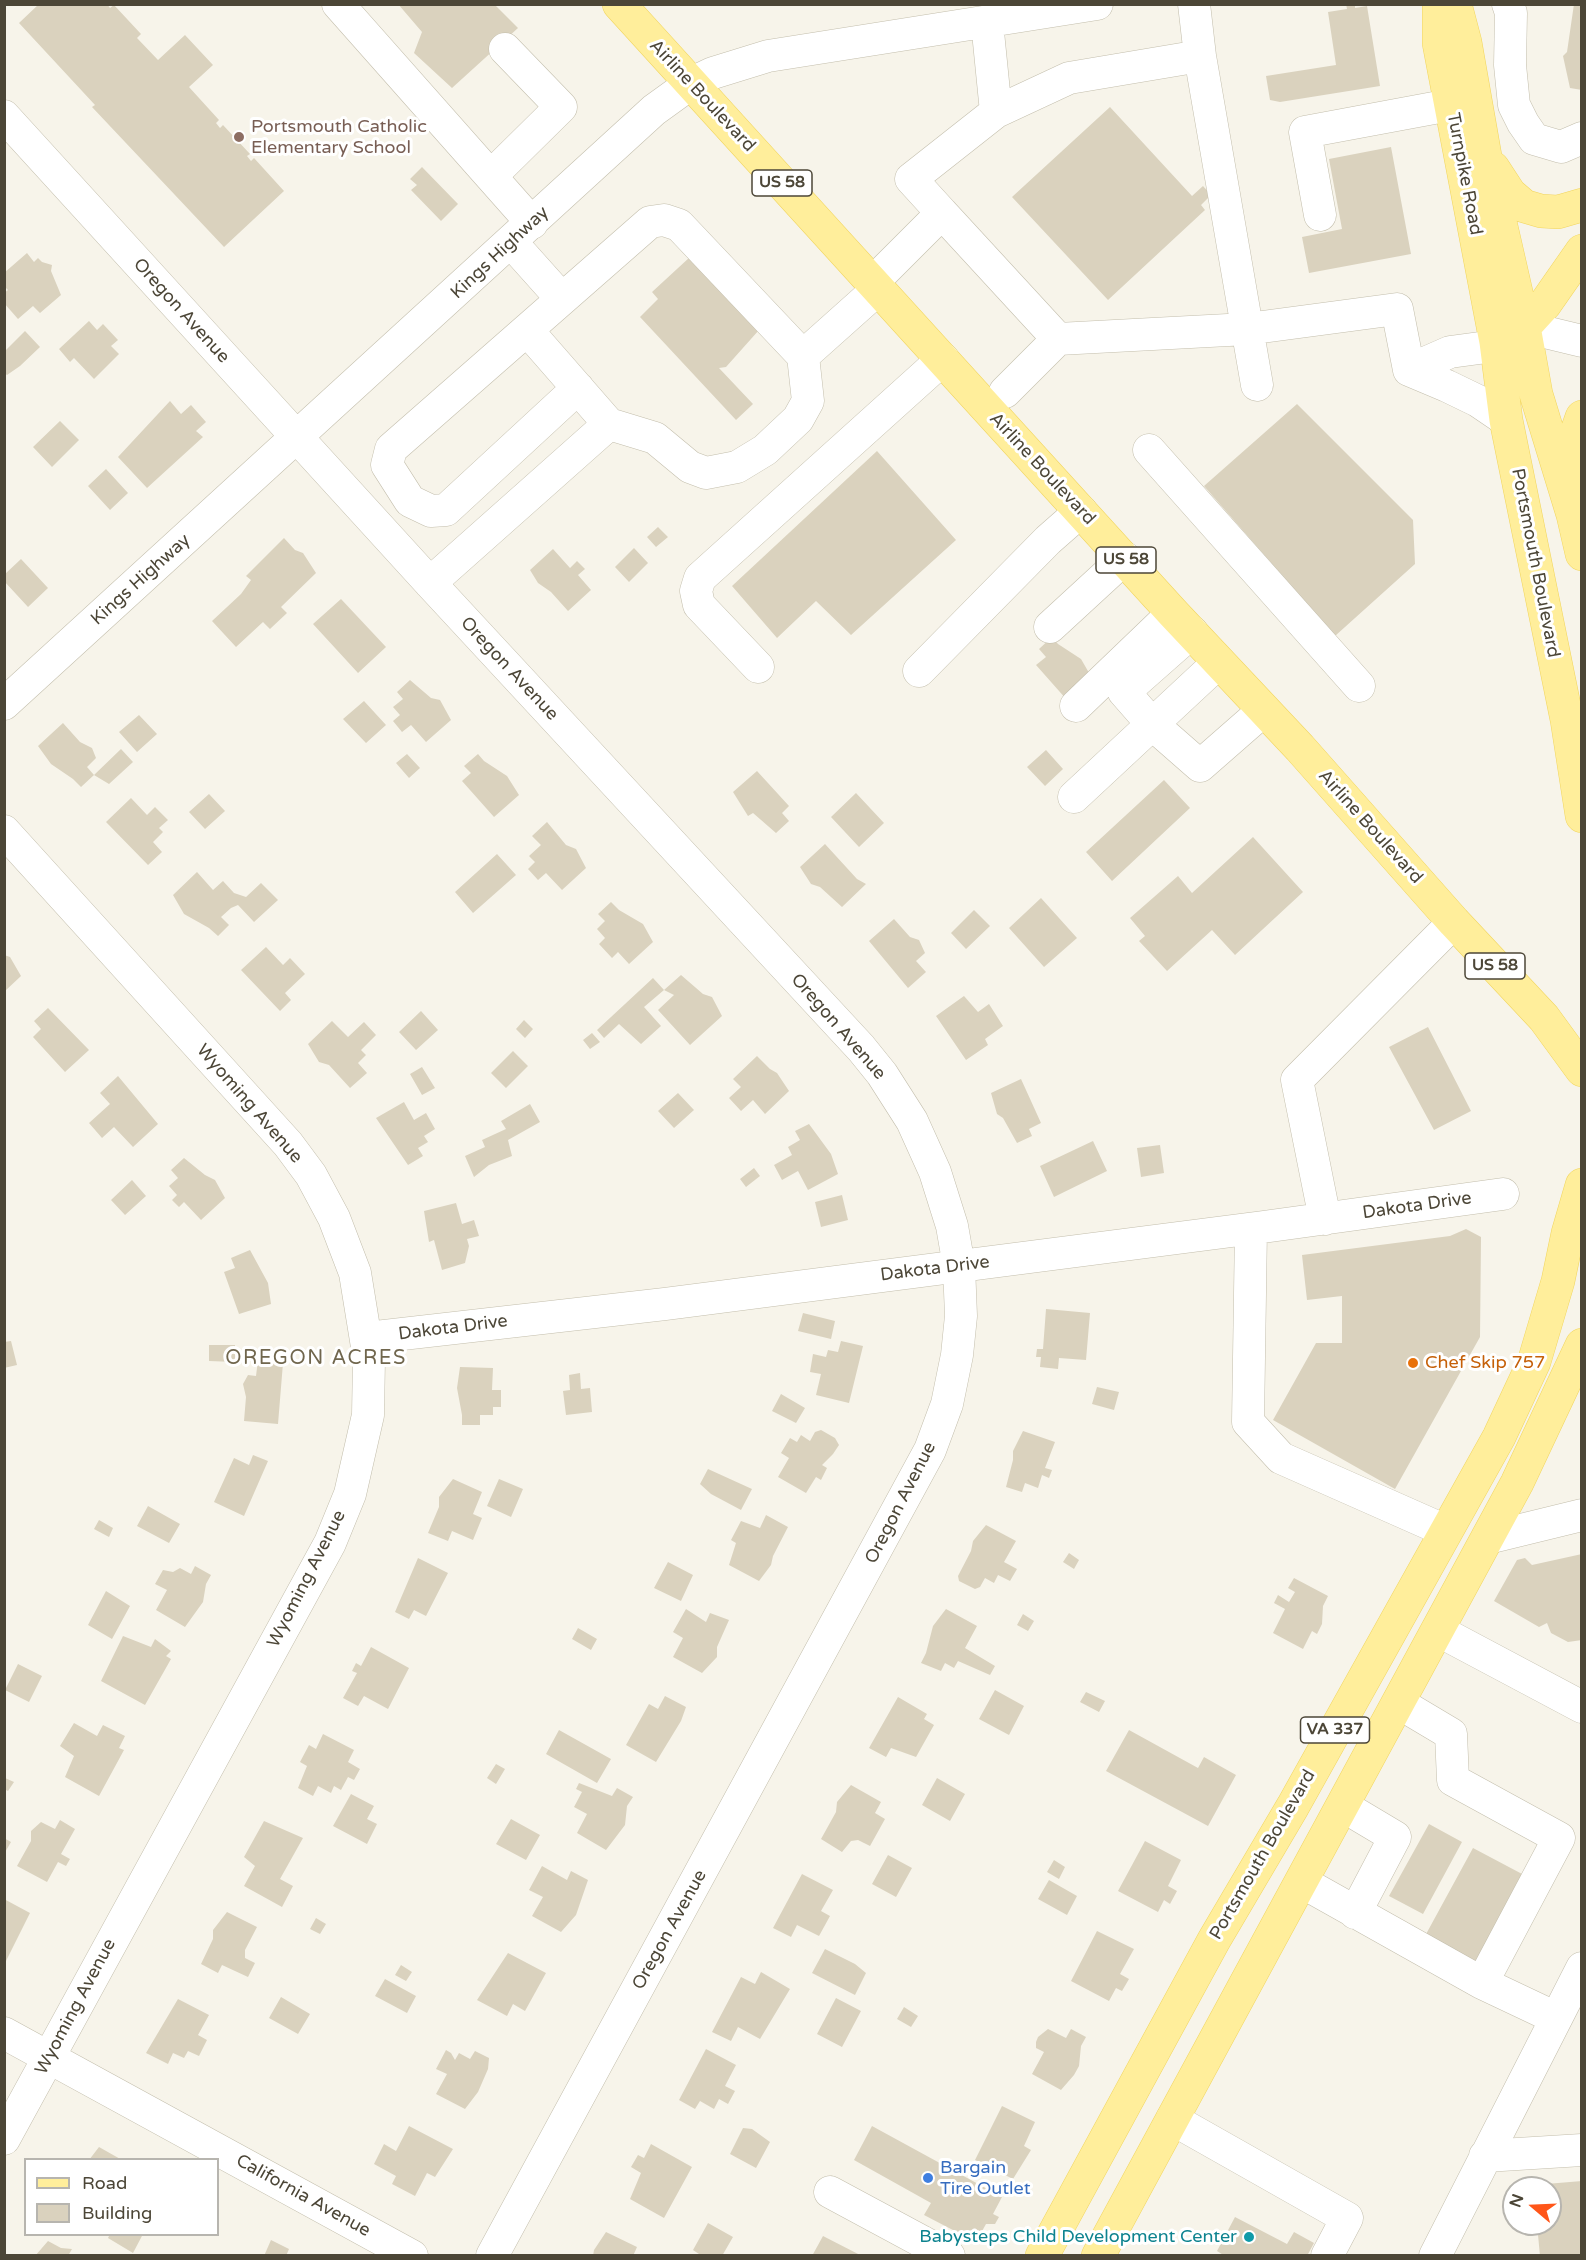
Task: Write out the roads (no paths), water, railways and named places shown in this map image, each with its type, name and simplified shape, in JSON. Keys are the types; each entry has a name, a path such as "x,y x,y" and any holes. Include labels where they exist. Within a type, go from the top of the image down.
{"main road":[{"name":"Airline Boulevard","path":"619,4 1300,747 1454,922 1544,1018 1581,1070"},
{"name":"Turnpike Road","path":"1439,4 1439,43 1450,105 1510,335"},
{"name":"Turnpike Road","path":"1455,4 1465,42 1485,156 1510,335"},
{"path":"1485,156 1510,194 1524,206 1541,211 1558,212 1581,205"},
{"path":"1581,251 1545,304 1510,335 1536,394 1573,515 1581,554"},
{"name":"Portsmouth Boulevard","path":"1510,335 1506,420 1567,720 1581,816"},
{"path":"1573,515 1571,474 1576,434 1581,417"},
{"name":"Portsmouth Boulevard","path":"1042,2256 1214,1940 1293,1806 1499,1437 1534,1362 1558,1281 1581,1185"},
{"name":"VA 337","path":"1098,2256 1439,1631 1517,1483 1581,1346"}],"street":[{"path":"338,4 491,176 562,299"},
{"name":"Kings Highway","path":"4,704 654,110 690,84 713,73 768,56 965,18 1097,4"},
{"path":"1194,4 1200,56 1257,385"},
{"path":"1508,4 1512,13 1510,65 1514,105 1523,123 1534,139 1561,147 1581,138"},
{"path":"965,18 996,112"},
{"path":"491,176 561,107 505,49"},
{"path":"1058,339 911,179 996,112 1069,78 1200,56"},
{"path":"1320,215 1305,132 1450,105"},
{"name":"Oregon Avenue","path":"4,116 430,583 861,1048 882,1074 912,1121 935,1172 952,1226 959,1266 961,1316 948,1404 930,1450 492,2256"},
{"path":"803,356 876,286 942,213"},
{"path":"527,330 578,388 609,424 655,438 690,467 706,473 737,467 765,450 798,419 808,401 803,356 679,225 664,220 650,222 391,449 387,465 397,484 410,501 431,511 446,510 578,388"},
{"path":"1005,392 1058,339 1247,329 1397,309 1408,370"},
{"path":"1408,370 1450,352 1487,347 1510,335 1581,341"},
{"path":"758,667 699,605 696,591 700,578 943,359"},
{"path":"1408,370 1478,401 1506,420"},
{"path":"430,583 609,424"},
{"path":"1149,450 1359,686"},
{"path":"367,514 397,484"},
{"path":"919,671 1048,540 1081,510"},
{"path":"1050,627 1125,558"},
{"path":"1076,706 1183,622"},
{"path":"1183,622 1124,692 1152,724 1200,766 1264,710"},
{"path":"1074,797 1220,662"},
{"name":"Wyoming Avenue","path":"4,831 288,1144 311,1175 334,1218 355,1273 369,1359 368,1414 350,1494 330,1543 4,2139"},
{"path":"1325,1219 1297,1080 1454,922"},
{"name":"Dakota Drive","path":"367,1338 665,1304 1251,1229 1503,1194"},
{"path":"1251,1229 1248,1422 1281,1458 1446,1532"},
{"path":"1488,1538 1578,1510"},
{"path":"1439,1631 1581,1707"},
{"path":"1399,1703 1451,1734 1453,1780 1559,1838 1482,1983"},
{"path":"1343,1806 1395,1837 1355,1913"},
{"path":"1302,1882 1482,1983 1556,2018"},
{"path":"1435,2256 1581,1968"},
{"name":"California Avenue","path":"4,2033 412,2256"},
{"path":"1172,2119 1347,2218 1327,2256"},
{"path":"1485,2156 1581,2150"},
{"path":"830,2192 949,2256"}],"place":[{"name":"Portsmouth Catholic Elementary School","path":"239,137"},
{"name":"Chef Skip 757","path":"1413,1363"},
{"name":"Bargain Tire Outlet","path":"928,2178"},
{"name":"Babysteps Child Development Center","path":"1249,2237"}],"district":[{"name":"OREGON ACRES","path":"316,1359"}]}
